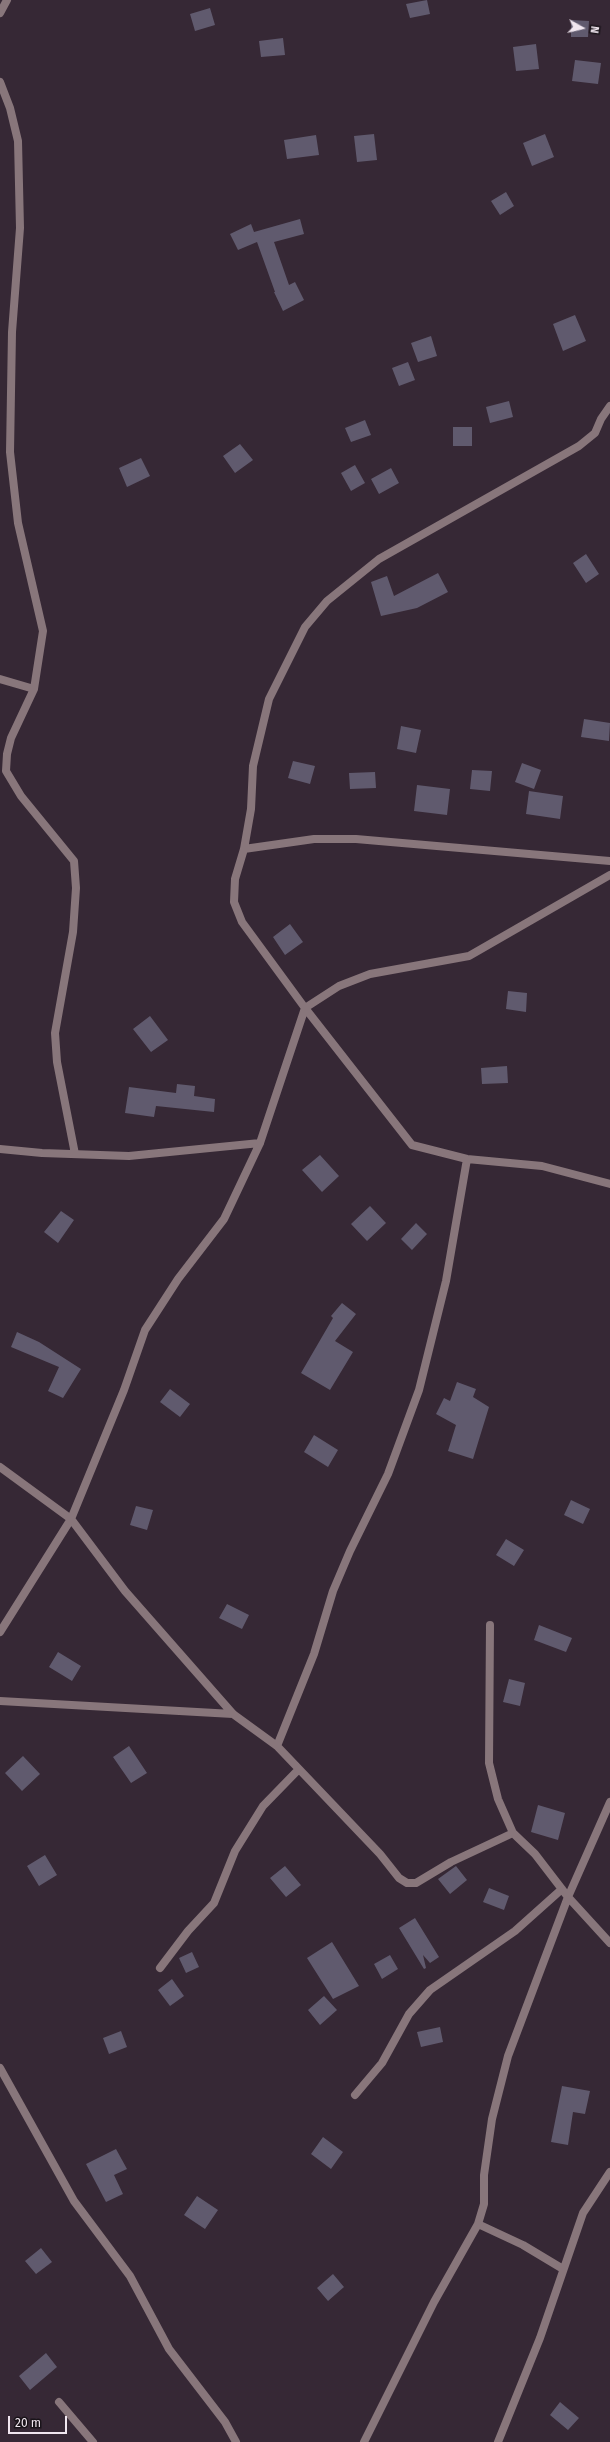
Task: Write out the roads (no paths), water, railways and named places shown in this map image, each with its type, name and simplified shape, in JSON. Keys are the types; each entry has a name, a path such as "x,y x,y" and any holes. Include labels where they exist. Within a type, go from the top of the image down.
{"street":[{"path":"0,13 7,0"},
{"path":"0,82 10,108 18,141 20,228 12,332 10,452 18,523 43,631 34,689 11,738 7,754 6,771 21,796 74,862 76,888 73,932 55,1033 58,1062 75,1154"},
{"path":"610,406 601,419 595,433 580,446 379,559 327,601 305,627 269,699 253,766 253,792 244,849 235,879 234,902 242,922 305,1008 412,1145 467,1159 542,1166 610,1184"},
{"path":"0,679 34,689"},
{"path":"244,849 314,839 356,839 610,861"},
{"path":"0,1632 71,1520 124,1390 145,1330 178,1279 224,1219 260,1143 305,1008 339,986 370,974 469,956 610,875"},
{"path":"0,1149 129,1156 260,1143"},
{"path":"277,1746 314,1654 333,1590 350,1551 388,1474 419,1390 446,1281 467,1159"},
{"path":"0,1467 71,1520 125,1591 233,1714 277,1746 380,1854 398,1878 407,1883 416,1883 451,1862 513,1833"},
{"path":"490,1625 489,1763 498,1799 513,1833 535,1854 568,1897 610,1943"},
{"path":"0,1701 233,1714"},
{"path":"160,1968 188,1931 214,1903 235,1851 263,1806 299,1769"},
{"path":"364,2442 434,2302 478,2224 484,2204 484,2175 492,2119 508,2056 568,1897 610,1802"},
{"path":"355,2095 382,2063 409,2014 430,1990 515,1931 562,1889"},
{"path":"0,2068 74,2201 130,2276 170,2349 225,2422 236,2442"},
{"path":"498,2442 540,2338 562,2269 583,2213 610,2172"},
{"path":"478,2224 523,2244 562,2269"},
{"path":"59,2402 93,2442"}]}
